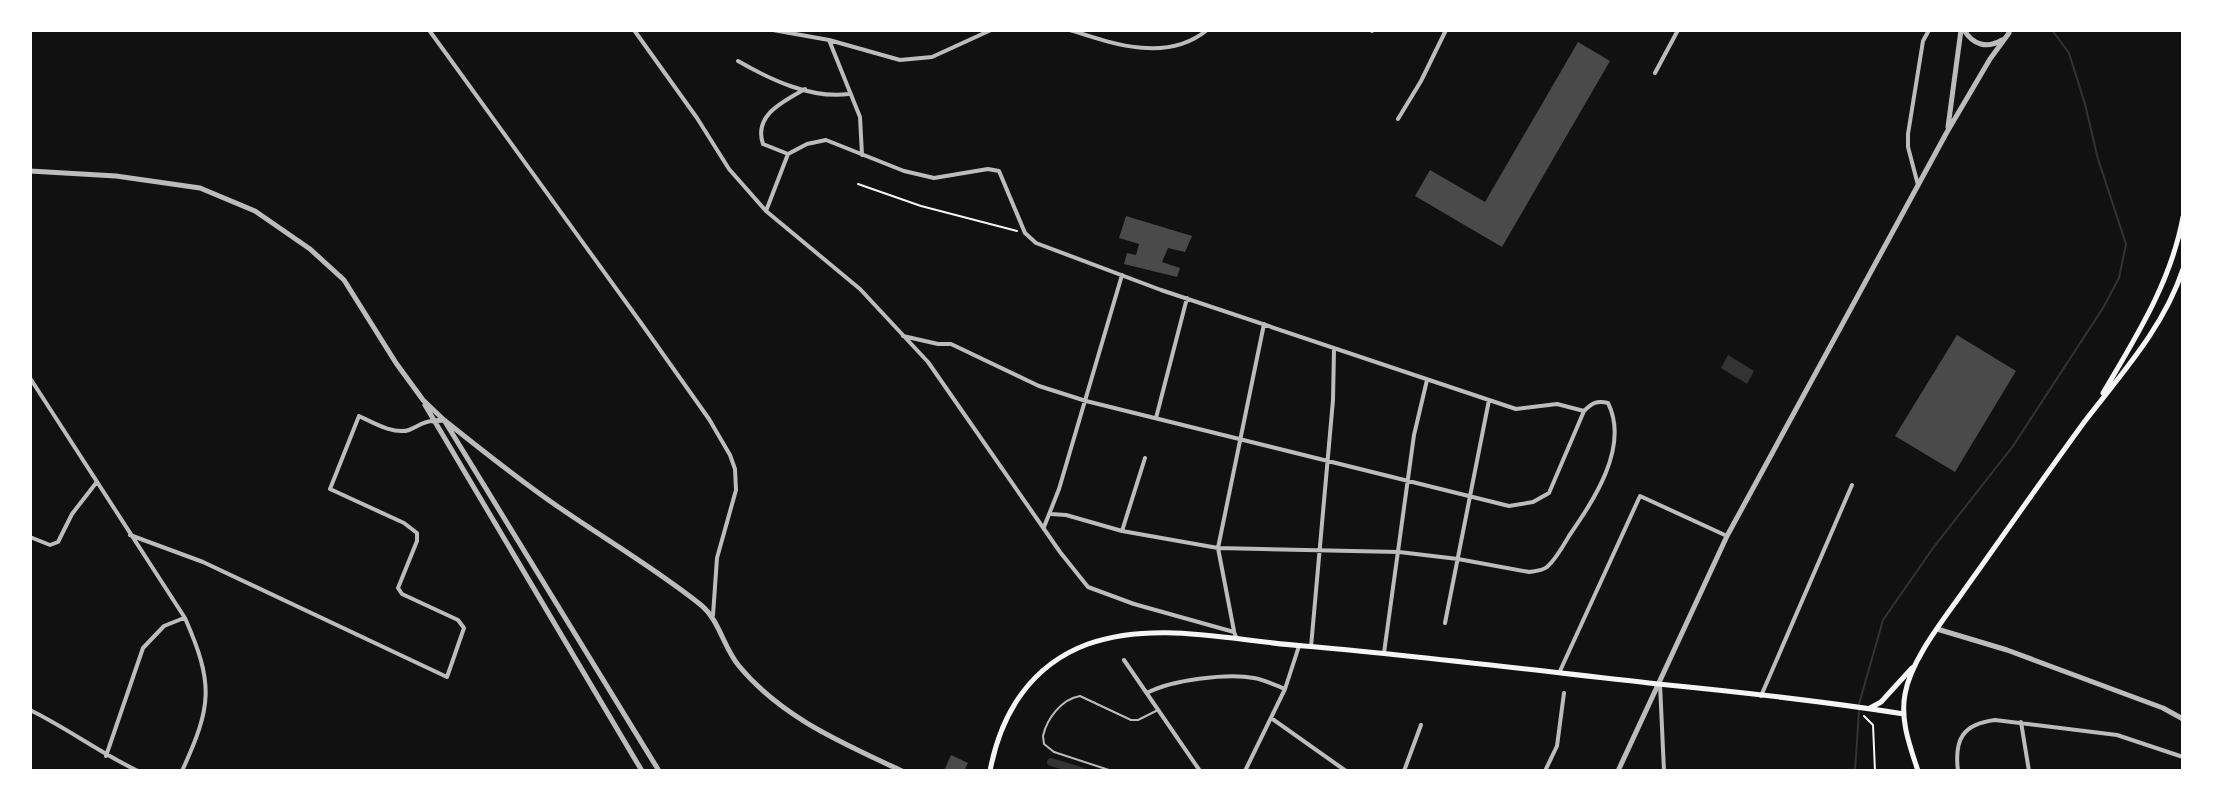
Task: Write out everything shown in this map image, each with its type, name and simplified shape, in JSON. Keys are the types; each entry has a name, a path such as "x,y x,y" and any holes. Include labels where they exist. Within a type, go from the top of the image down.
{"main road":[{"path":"2088,417 2157,297 2173,256 2183,217"},
{"path":"1918,771 1904,714 1905,693 1916,664 1937,629 2088,417 2155,330 2183,269"},
{"path":"990,771 996,744 1012,706 1039,672 1062,656 1109,638 1139,634 1235,635 1299,646 1560,671 1904,714"},
{"path":"1867,708 1881,702 1916,664"}],"street":[{"path":"429,30 650,335 709,419 730,455 735,469 736,490 717,558 713,615"},
{"path":"634,30 729,169 766,211 860,289 928,362 1088,587 1235,635 1218,548 1264,324"},
{"path":"773,30 829,40 900,60 932,57 991,30"},
{"path":"1070,30 1122,46 1149,49 1172,46 1207,30"},
{"path":"1398,119 1446,30"},
{"path":"1655,73 1678,30"},
{"path":"1920,30 1923,41"},
{"path":"1918,185 1908,147 1908,134 1923,41 1929,30"},
{"path":"1962,30 1982,45 1997,43 2010,32"},
{"path":"1947,132 1962,30"},
{"path":"1618,771 1727,536 1947,132 1990,59 2010,32"},
{"path":"829,40 860,117 862,155"},
{"path":"738,61 770,79 836,95 849,94"},
{"path":"788,154 763,144 759,134 774,107 805,89"},
{"path":"766,211 788,154 807,144 826,140 904,171 934,178 988,169 999,171 1025,233 1036,243 1334,349 1516,409 1557,404 1584,411"},
{"path":"30,171 116,176 200,188 255,211 310,249 344,280 396,363 423,400 444,420 550,501 666,577 713,615 740,668 788,711 817,732 902,771"},
{"path":"1044,527 1051,514 1086,401 1122,275"},
{"path":"1156,418 1187,298"},
{"path":"903,336 951,344 1039,386 1086,401 1509,506 1533,502 1549,493 1584,411 1592,403 1608,403 1614,419 1613,449 1605,477 1546,568 1529,572 1399,552 1218,548 1122,531 1066,515 1051,514"},
{"path":"1311,647 1333,400 1334,349"},
{"path":"30,378 185,618 206,674 207,693 206,711 182,771"},
{"path":"1384,653 1414,435 1427,380"},
{"path":"423,400 642,771"},
{"path":"1445,623 1489,400"},
{"path":"130,535 203,562 447,677 464,628 458,620 402,594 398,588 417,541 417,533 404,523 330,489 359,416 398,431 406,431 426,421 444,420"},
{"path":"444,420 659,771"},
{"path":"1122,531 1145,458"},
{"path":"30,537 50,545 58,542 72,514 96,483"},
{"path":"1761,696 1852,485"},
{"path":"1560,671 1640,496 1727,536"},
{"path":"106,756 143,648 164,626 185,618"},
{"path":"1937,629 2007,650 2163,708 2183,719"},
{"path":"1245,771 1285,689 1299,646"},
{"path":"1124,660 1200,771"},
{"path":"1147,693 1167,685 1240,677 1262,680 1285,689"},
{"path":"1660,684 1664,771"},
{"path":"1545,771 1557,746 1564,693"},
{"path":"30,710 58,724 106,756 138,771"},
{"path":"1271,718 1346,771"},
{"path":"1958,771 1961,738 1967,729 1977,722 1995,720 2117,735 2183,757"},
{"path":"2021,722 2029,771"},
{"path":"1404,771 1421,725"}],"lane":[{"path":"1112,771 1047,748 1043,736 1051,717 1072,698 1080,696 1131,720 1138,720 1158,710"}],"path":[{"path":"858,184 921,206 1025,233"},
{"path":"1864,716 1873,725 1875,771"}],"shaded area":[{"path":"1728,355 1754,371 1747,384 1721,368"}],"building":[{"path":"1578,42 1610,61 1502,247 1415,196 1430,170 1485,202"},
{"path":"1126,216 1192,236 1185,252 1168,248 1162,262 1180,268 1177,277 1124,264 1127,253 1136,255 1139,244 1119,238"},
{"path":"1957,335 2016,371 1955,472 1895,436"},
{"path":"951,755 968,763 964,771 944,771"}],"waterway":[{"path":"1859,704 1883,620 1933,548 2013,446 2103,308 2119,278 2126,244 2098,159 2069,53 2052,30"},
{"path":"1855,771 1859,711"},
{"path":"1051,762 1081,771"}]}
